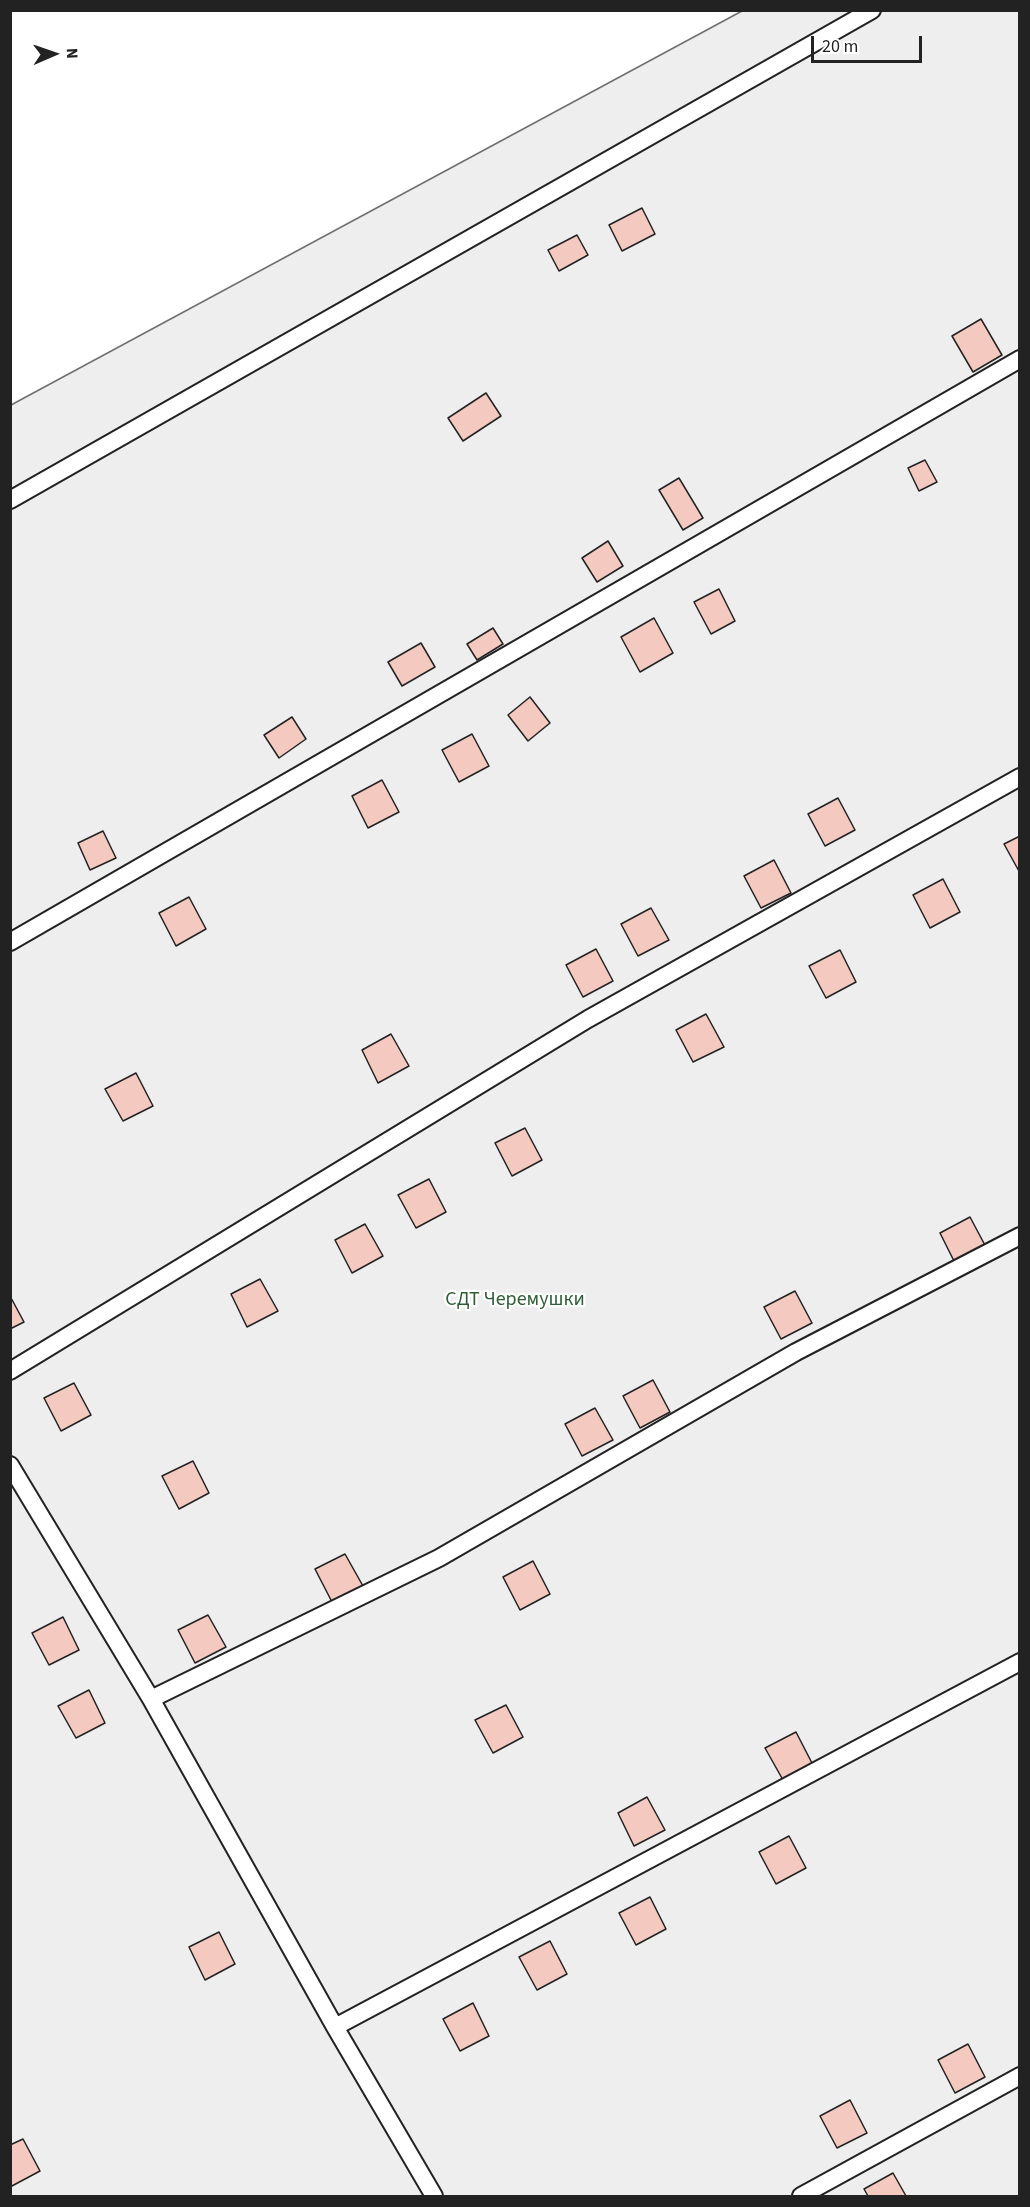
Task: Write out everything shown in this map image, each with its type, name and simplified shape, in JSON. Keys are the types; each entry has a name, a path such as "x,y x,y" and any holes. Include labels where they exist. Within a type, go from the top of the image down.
{"lane":[{"path":"10,500 872,10"},
{"path":"10,942 1020,359"},
{"path":"10,1371 588,1019 1020,777"},
{"path":"152,1699 439,1558 796,1352 1020,1236"},
{"path":"10,1465 152,1699 335,2027 434,2196"},
{"path":"335,2027 1020,1662"},
{"path":"801,2196 1020,2076"}],"green space":[{"name":"СДТ Черемушки","path":"742,11 1019,11 1019,2196 11,2196 11,405"}],"building":[{"path":"642,208 655,234 622,251 609,225"},
{"path":"577,235 588,255 559,271 548,250"},
{"path":"981,319 1002,355 973,372 952,336"},
{"path":"486,393 501,416 463,441 448,418"},
{"path":"925,460 937,482 919,491 908,468"},
{"path":"679,478 703,518 683,530 659,490"},
{"path":"608,541 623,566 597,582 582,558"},
{"path":"719,589 735,621 711,634 694,602"},
{"path":"654,618 673,653 640,672 621,637"},
{"path":"493,628 503,644 477,660 467,644"},
{"path":"421,643 435,667 402,686 388,662"},
{"path":"530,697 550,723 528,741 508,715"},
{"path":"292,717 306,739 279,758 264,735"},
{"path":"472,734 489,766 459,782 442,750"},
{"path":"382,780 399,812 368,828 352,796"},
{"path":"838,798 855,830 825,846 808,814"},
{"path":"103,831 116,858 90,870 78,843"},
{"path":"1020,836 1020,873 1004,844"},
{"path":"774,860 791,893 761,908 744,876"},
{"path":"943,879 960,912 930,928 913,895"},
{"path":"189,897 206,929 176,946 159,913"},
{"path":"651,908 669,940 638,956 621,924"},
{"path":"596,949 613,981 583,997 566,965"},
{"path":"840,950 856,982 826,998 809,966"},
{"path":"706,1014 724,1047 693,1062 676,1030"},
{"path":"391,1034 409,1066 378,1083 362,1050"},
{"path":"136,1073 153,1106 123,1121 105,1089"},
{"path":"525,1128 542,1160 512,1176 495,1143"},
{"path":"429,1179 446,1212 416,1228 398,1195"},
{"path":"970,1217 987,1249 956,1265 940,1233"},
{"path":"365,1224 383,1256 352,1273 335,1240"},
{"path":"260,1279 278,1311 247,1327 231,1294"},
{"path":"795,1291 812,1323 781,1339 764,1307"},
{"path":"10,1296 24,1322 10,1329"},
{"path":"653,1380 670,1412 640,1428 623,1396"},
{"path":"74,1383 91,1415 61,1431 44,1398"},
{"path":"595,1408 613,1440 582,1456 565,1424"},
{"path":"193,1461 209,1493 179,1509 162,1476"},
{"path":"345,1554 363,1586 332,1602 315,1569"},
{"path":"533,1561 550,1594 520,1610 503,1577"},
{"path":"208,1615 226,1647 195,1663 178,1630"},
{"path":"63,1617 79,1650 49,1665 32,1633"},
{"path":"89,1690 105,1723 76,1738 58,1706"},
{"path":"506,1705 523,1737 493,1753 475,1720"},
{"path":"796,1732 813,1765 783,1780 765,1748"},
{"path":"647,1797 665,1830 634,1846 618,1813"},
{"path":"789,1836 806,1868 776,1884 759,1852"},
{"path":"650,1897 666,1929 636,1945 619,1913"},
{"path":"219,1932 235,1964 205,1980 189,1947"},
{"path":"550,1941 567,1974 537,1990 519,1957"},
{"path":"473,2003 489,2036 460,2051 443,2019"},
{"path":"968,2044 985,2077 955,2093 938,2060"},
{"path":"850,2100 867,2133 837,2148 820,2116"},
{"path":"23,2139 40,2171 10,2187 10,2145"},
{"path":"893,2173 906,2196 868,2196 864,2189"}]}
